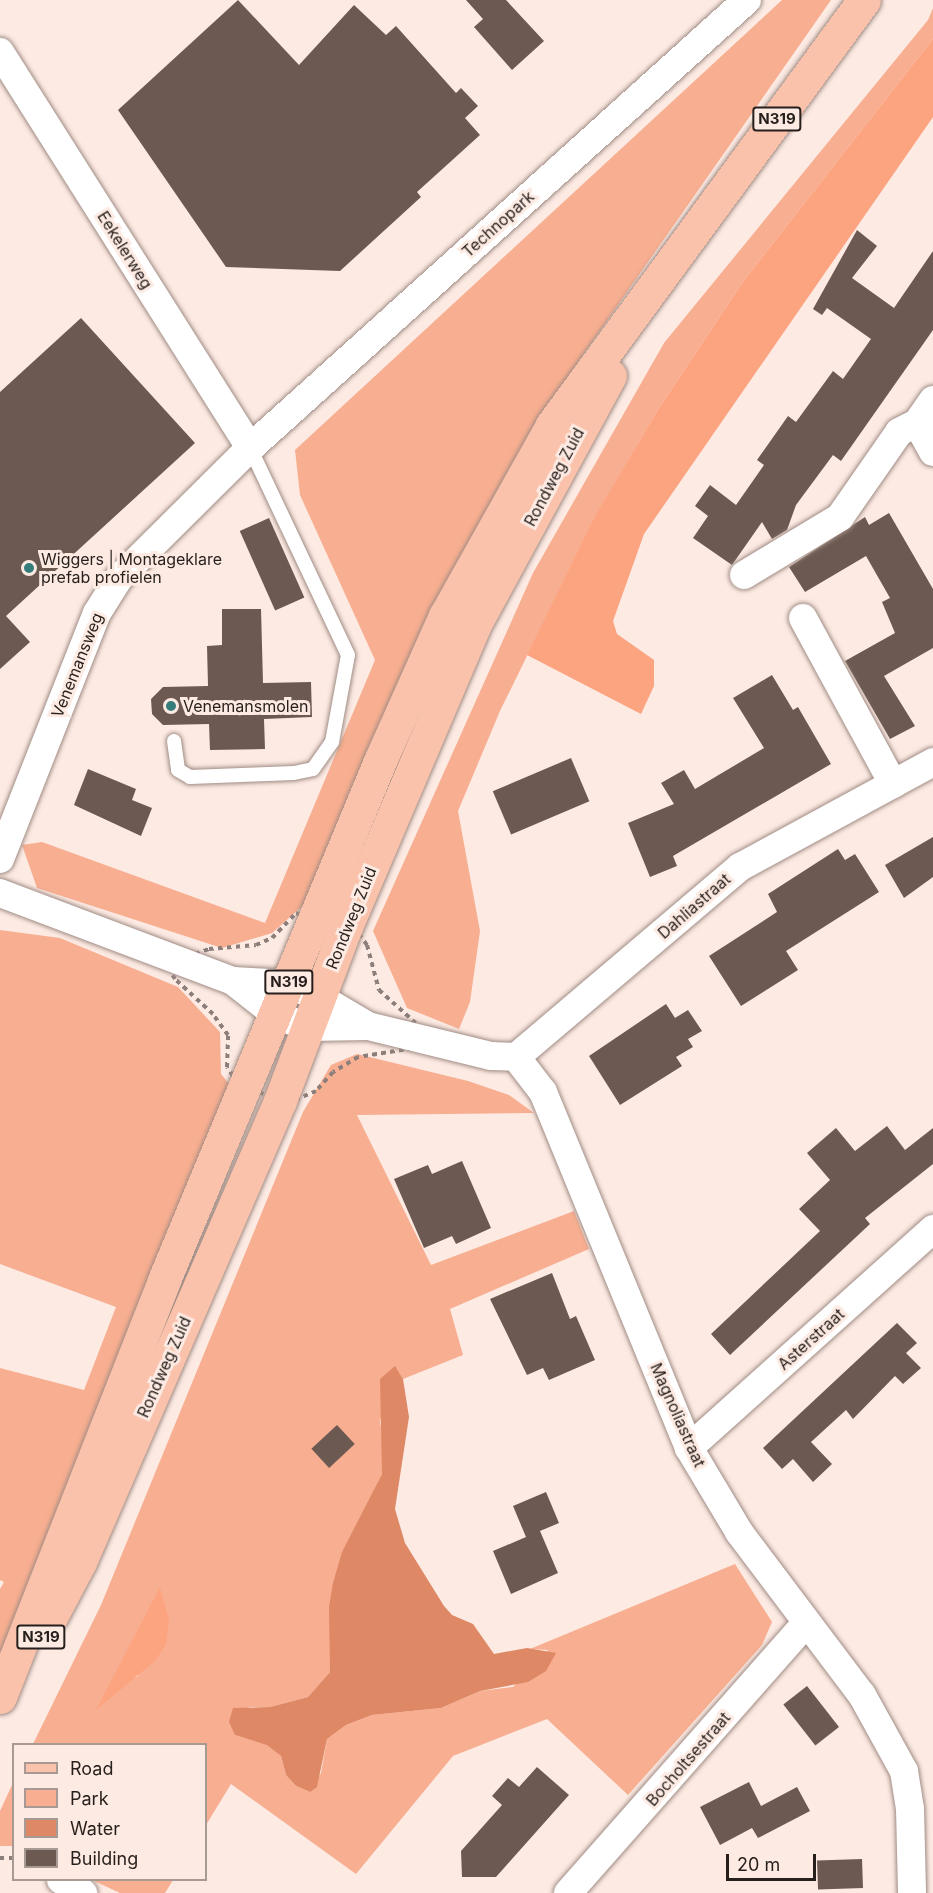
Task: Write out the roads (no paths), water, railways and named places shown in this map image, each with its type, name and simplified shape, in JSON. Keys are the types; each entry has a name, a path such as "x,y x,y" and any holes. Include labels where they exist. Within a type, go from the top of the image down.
{"main road":[{"name":"Rondweg Zuid","path":"0,1697 164,1280 315,918 445,616 552,425 864,0"},
{"name":"Rondweg Zuid","path":"0,1712 80,1562 280,1101 345,929 474,626 574,439 690,239"}],"street":[{"name":"Technopark","path":"250,448 747,0"},
{"name":"Eekelerweg","path":"0,52 250,448"},
{"path":"744,575 840,517 899,432 917,423 933,400"},
{"path":"917,423 933,452"},
{"name":"Venemansweg","path":"0,859 97,613 119,579 250,448"},
{"path":"803,618 893,784"},
{"name":"Dahliastraat","path":"516,1058 740,867 933,762"},
{"path":"0,893 233,981 288,984 320,997 368,1026"},
{"path":"233,981 276,1015 308,1027 368,1026 439,1044 516,1058"},
{"name":"Magnoliastraat","path":"516,1058 543,1092 689,1448 739,1532 862,1695 904,1771 910,1809 912,1893"},
{"name":"Asterstraat","path":"689,1448 933,1229"},
{"name":"Bocholtsestraat","path":"568,1893 806,1623"},
{"path":"63,1881 83,1893"}],"lane":[{"path":"174,741 178,770 190,777 294,773 312,769 332,742 348,655 250,448"}],"water":[{"path":"395,1366 403,1379 409,1417 395,1509 405,1543 444,1606 452,1615 473,1624 494,1654 527,1648 556,1653 546,1671 528,1682 480,1691 441,1708 372,1715 346,1725 327,1739 317,1787 310,1792 296,1786 286,1775 281,1756 267,1745 235,1735 229,1722 233,1708 270,1707 308,1697 330,1672 329,1607 333,1583 342,1552 382,1474 380,1379"}],"place":[{"name":"Wiggers | Montageklare prefab profielen","path":"29,568"},
{"name":"Venemansmolen","path":"171,706"}]}
